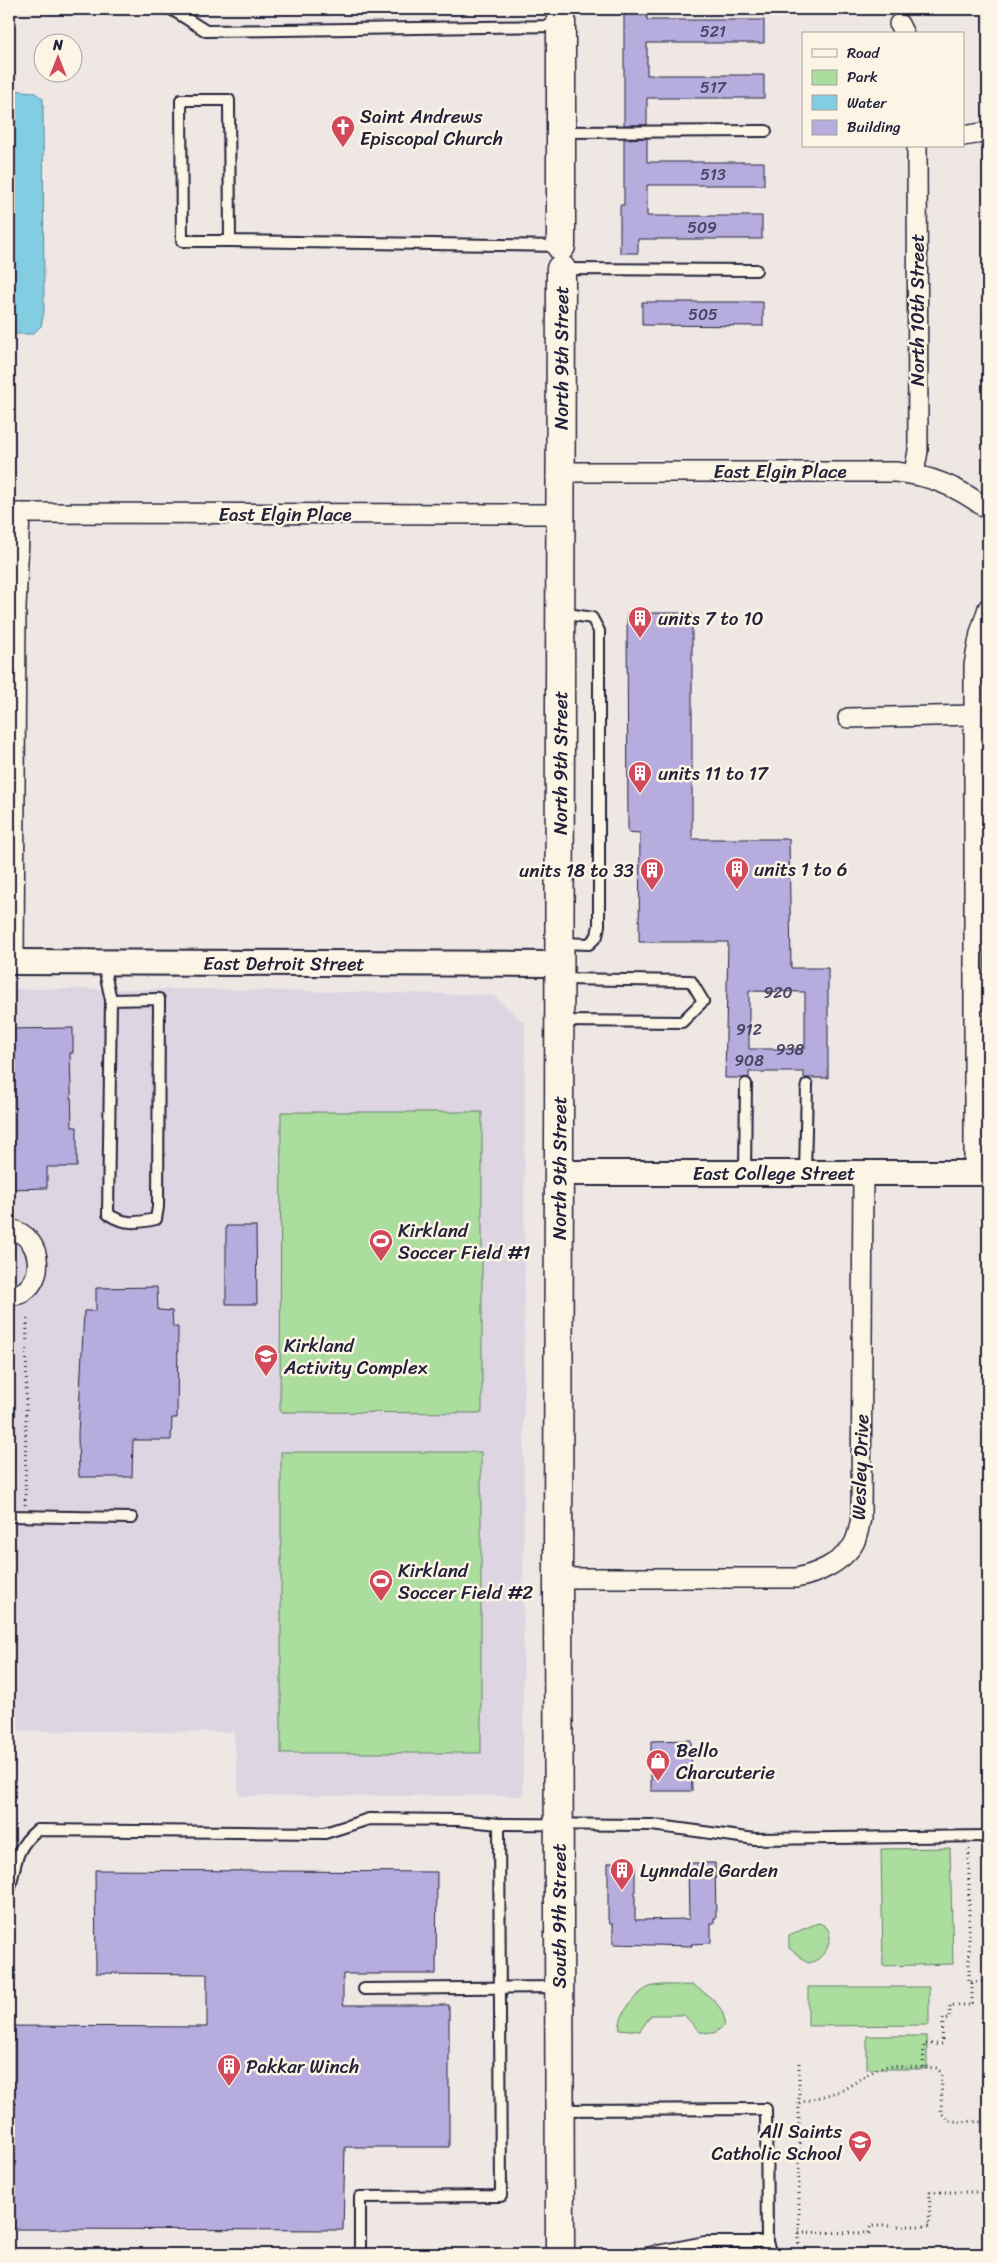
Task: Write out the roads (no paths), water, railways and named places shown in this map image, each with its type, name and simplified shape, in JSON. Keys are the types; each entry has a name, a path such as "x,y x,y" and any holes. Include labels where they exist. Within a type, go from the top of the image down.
{"main road":[{"name":"North 9th Street","path":"558,1578 562,613 561,17"},
{"name":"South 9th Street","path":"558,1578 560,2254"}],"street":[{"path":"964,136 988,132"},
{"name":"North 10th Street","path":"914,473 918,451 917,148"},
{"name":"East Elgin Place","path":"562,472 877,471 914,473 932,478 964,493 988,510"},
{"path":"11,962 16,618 14,513"},
{"name":"East Elgin Place","path":"14,513 561,514"},
{"path":"981,1172 974,665 976,648 988,608"},
{"path":"848,718 974,715"},
{"name":"East Detroit Street","path":"11,962 560,962"},
{"name":"Wesley Drive","path":"558,1578 796,1578 808,1576 835,1563 853,1544 861,1518 863,1172"},
{"name":"East College Street","path":"560,1173 981,1172"},
{"path":"9,1229 22,1233 31,1241 37,1252 39,1263 37,1275 31,1284 23,1292 9,1296"}],"lane":[{"path":"178,10 206,31 561,17"},
{"path":"230,241 229,100 181,100 182,241 230,241 756,270"},
{"path":"561,132 766,131"},
{"path":"560,962 590,944 597,936 599,925 599,631 592,618 562,613"},
{"path":"560,962 691,981 703,1001 682,1022 560,1021"},
{"path":"103,963 111,1000 108,1214 120,1222 156,1220 158,1207 159,1000 111,1000"},
{"path":"745,1172 746,1084"},
{"path":"805,1173 807,1085"},
{"path":"9,1516 132,1518"},
{"path":"9,1892 18,1850 25,1840 37,1830 325,1833 370,1819 458,1820 499,1824 652,1825 755,1839 988,1836"},
{"path":"360,2254 360,2196 501,2196 499,1824"},
{"path":"364,1989 559,1987"},
{"path":"559,2110 766,2109 767,2242 771,2254"},
{"path":"643,2254 704,2242 767,2242"}],"water":[{"path":"9,90 34,92 43,99 44,312 41,326 33,334 9,334"}],"place":[{"name":"Saint Andrews Episcopal Church","path":"343,148"},
{"name":"units 7 to 10","path":"640,639"},
{"name":"units 11 to 17","path":"640,794"},
{"name":"units 1 to 6","path":"737,890"},
{"name":"units 18 to 33","path":"652,891"},
{"name":"Kirkland Soccer Field #1","path":"381,1262"},
{"name":"Kirkland Activity Complex","path":"266,1377"},
{"name":"Kirkland Soccer Field #2","path":"381,1602"},
{"name":"Bello Charcuterie","path":"658,1782"},
{"name":"Lynndale Garden","path":"622,1891"},
{"name":"Pakkar Winch","path":"229,2087"},
{"name":"All Saints Catholic School","path":"860,2163"}]}
